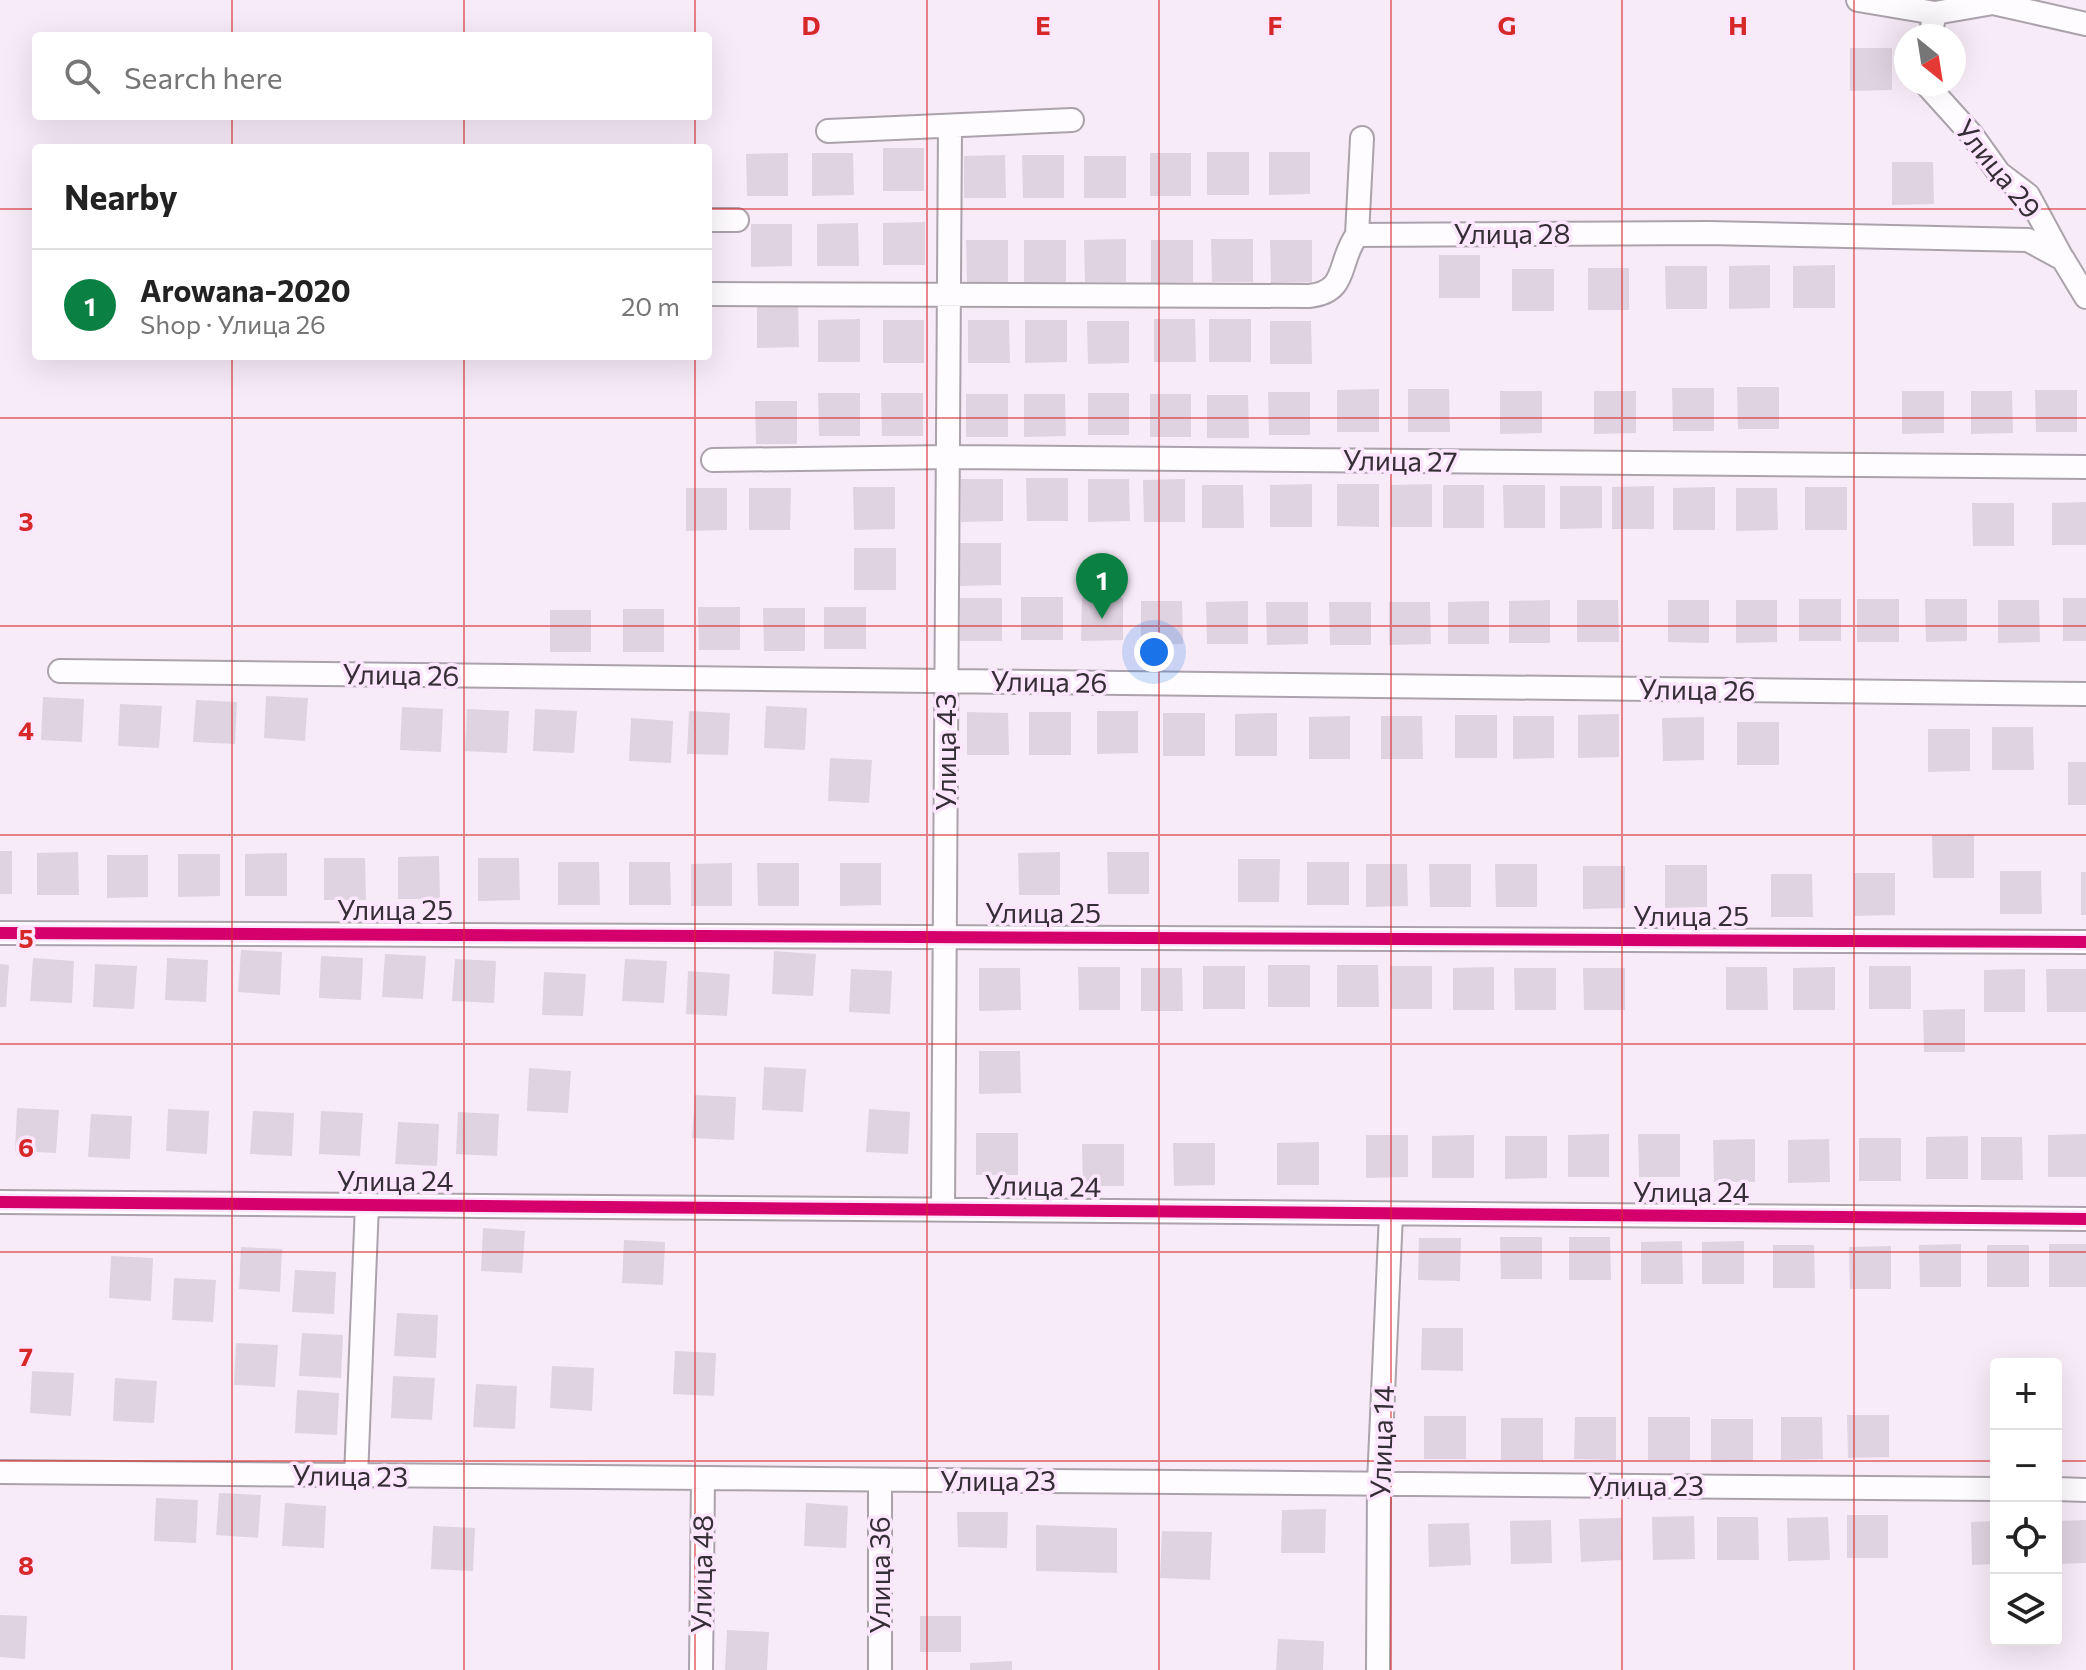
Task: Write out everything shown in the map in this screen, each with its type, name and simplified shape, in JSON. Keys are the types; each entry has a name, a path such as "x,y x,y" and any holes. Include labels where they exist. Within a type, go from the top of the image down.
{"street":[{"path":"1858,0 1935,13 1993,3 2086,24"},
{"path":"1933,24 1935,13"},
{"name":"Улица 29","path":"1937,96 1972,135 1999,173 2028,195 2063,259"},
{"path":"828,131 1072,120"},
{"name":"Улица 43","path":"943,1209 950,126"},
{"path":"712,294 1324,295 1336,288 1350,244 1357,235 1362,138"},
{"path":"712,220 737,220"},
{"name":"Улица 28","path":"1357,235 1708,233 2028,240 2063,259"},
{"path":"2063,259 2086,297"},
{"name":"Улица 27","path":"713,460 950,457 2086,467"},
{"name":"Улица 26","path":"60,671 2086,694"},
{"name":"Улица 25","path":"0,933 2086,942"},
{"name":"Улица 24","path":"0,1202 2086,1219"},
{"path":"356,1477 367,1204"},
{"name":"Улица 14","path":"1378,1670 1379,1483 1391,1214"},
{"name":"Улица 23","path":"0,1472 1990,1489"},
{"name":"Улица 48","path":"701,1670 703,1479"},
{"name":"Улица 36","path":"880,1480 880,1670"},
{"path":"2062,1489 2086,1490"}],"building":[{"path":"1850,48 1892,48 1892,90 1850,91"},
{"path":"883,148 924,148 924,191 883,191"},
{"path":"1207,152 1249,152 1249,195 1207,195"},
{"path":"1269,152 1310,152 1310,194 1269,195"},
{"path":"788,153 788,196 747,196 746,154"},
{"path":"812,153 853,153 854,195 812,196"},
{"path":"1150,153 1191,153 1191,196 1150,196"},
{"path":"1005,155 1006,198 964,198 964,156"},
{"path":"1022,155 1064,155 1064,198 1023,198"},
{"path":"1084,156 1126,156 1126,198 1084,198"},
{"path":"1892,162 1933,162 1934,204 1892,205"},
{"path":"925,222 925,265 883,265 883,223"},
{"path":"858,223 859,266 817,266 817,224"},
{"path":"751,224 792,224 792,266 751,267"},
{"path":"1126,239 1126,282 1085,282 1084,240"},
{"path":"1211,239 1253,239 1253,282 1212,282"},
{"path":"966,240 1008,240 1008,282 967,283"},
{"path":"1024,240 1066,240 1066,282 1024,283"},
{"path":"1151,240 1193,240 1193,282 1151,283"},
{"path":"1270,240 1312,240 1312,282 1271,283"},
{"path":"1439,255 1480,255 1480,298 1439,298"},
{"path":"1770,265 1770,308 1729,309 1729,266"},
{"path":"1835,265 1835,308 1793,308 1793,266"},
{"path":"1665,266 1707,266 1707,309 1666,309"},
{"path":"1588,268 1629,268 1629,310 1588,310"},
{"path":"1512,269 1554,269 1554,311 1512,311"},
{"path":"798,304 799,347 757,348 757,305"},
{"path":"860,319 860,362 818,362 818,320"},
{"path":"1154,319 1195,319 1196,362 1154,362"},
{"path":"1209,319 1251,319 1251,362 1209,362"},
{"path":"883,320 924,320 924,363 883,363"},
{"path":"968,320 1009,320 1010,363 968,363"},
{"path":"1025,320 1067,320 1067,362 1025,363"},
{"path":"1087,321 1129,321 1129,363 1088,364"},
{"path":"1270,321 1311,321 1312,364 1270,364"},
{"path":"1737,387 1779,387 1779,429 1738,429"},
{"path":"1672,388 1714,388 1714,431 1673,431"},
{"path":"1379,389 1379,432 1337,432 1337,390"},
{"path":"1408,389 1449,389 1450,432 1408,432"},
{"path":"2035,390 2077,390 2077,432 2036,432"},
{"path":"1500,391 1542,391 1542,433 1500,434"},
{"path":"1594,391 1636,391 1636,433 1594,434"},
{"path":"1902,391 1944,391 1944,433 1902,434"},
{"path":"1971,391 2012,391 2013,433 1971,434"},
{"path":"1268,392 1310,392 1310,435 1269,435"},
{"path":"818,393 860,393 860,436 819,436"},
{"path":"881,393 923,393 923,436 882,436"},
{"path":"1088,393 1129,393 1129,435 1088,435"},
{"path":"966,394 1008,394 1008,437 966,437"},
{"path":"1024,394 1065,394 1066,436 1024,437"},
{"path":"1150,394 1191,394 1191,437 1150,437"},
{"path":"1207,395 1248,395 1249,438 1207,438"},
{"path":"755,401 797,401 797,444 756,444"},
{"path":"1026,478 1068,478 1068,521 1027,521"},
{"path":"961,479 1003,479 1003,521 961,522"},
{"path":"1088,479 1129,479 1130,521 1088,522"},
{"path":"1185,479 1185,522 1144,522 1143,480"},
{"path":"1312,484 1312,527 1270,527 1270,485"},
{"path":"1337,484 1379,484 1379,527 1337,526"},
{"path":"1432,484 1432,527 1391,527 1391,485"},
{"path":"1202,485 1243,485 1244,528 1202,528"},
{"path":"1443,485 1484,485 1484,528 1443,528"},
{"path":"1503,485 1545,485 1545,528 1504,528"},
{"path":"1560,486 1602,486 1602,528 1560,529"},
{"path":"1654,486 1654,529 1612,529 1612,487"},
{"path":"853,487 895,487 895,529 854,530"},
{"path":"1715,487 1715,530 1673,530 1673,488"},
{"path":"1805,487 1847,487 1847,530 1805,530"},
{"path":"686,488 727,488 727,530 686,531"},
{"path":"749,488 791,488 790,530 749,530"},
{"path":"1736,488 1777,488 1778,530 1736,531"},
{"path":"2086,502 2086,545 2052,545 2052,503"},
{"path":"1972,503 2014,503 2014,546 1973,546"},
{"path":"959,543 1001,543 1001,585 960,586"},
{"path":"854,548 896,548 896,590 854,590"},
{"path":"1021,597 1063,597 1063,640 1021,640"},
{"path":"960,598 1002,598 1002,641 960,641"},
{"path":"1082,598 1123,598 1123,640 1081,641"},
{"path":"2063,598 2086,598 2086,641 2063,641"},
{"path":"1799,599 1841,599 1841,641 1799,641"},
{"path":"1857,599 1899,599 1899,642 1857,642"},
{"path":"1925,599 1967,599 1967,641 1926,642"},
{"path":"1550,600 1550,643 1509,643 1509,601"},
{"path":"1577,600 1618,600 1619,642 1577,642"},
{"path":"1668,600 1709,600 1709,643 1668,642"},
{"path":"1736,600 1777,600 1777,642 1736,643"},
{"path":"1998,600 2039,600 2040,642 1998,643"},
{"path":"1141,601 1182,601 1183,644 1141,644"},
{"path":"1248,601 1248,644 1207,644 1206,602"},
{"path":"1489,601 1489,644 1448,644 1448,602"},
{"path":"1266,602 1308,602 1308,644 1267,645"},
{"path":"1329,602 1371,602 1371,645 1330,645"},
{"path":"1389,602 1430,602 1431,644 1389,645"},
{"path":"698,607 740,607 740,650 699,650"},
{"path":"824,607 866,607 866,649 824,649"},
{"path":"763,608 805,608 805,651 764,651"},
{"path":"623,609 664,609 664,652 623,652"},
{"path":"550,610 591,610 591,652 550,652"},
{"path":"266,696 308,698 305,741 264,738"},
{"path":"43,697 84,699 82,742 41,740"},
{"path":"196,700 237,702 235,744 193,742"},
{"path":"120,704 162,706 159,748 118,746"},
{"path":"766,706 807,708 805,750 764,748"},
{"path":"402,707 443,709 441,752 400,750"},
{"path":"467,709 509,711 507,753 465,751"},
{"path":"535,709 577,711 574,753 533,751"},
{"path":"689,711 730,713 728,755 687,754"},
{"path":"1097,711 1138,711 1138,753 1097,754"},
{"path":"967,712 1008,713 1009,755 967,755"},
{"path":"1029,712 1071,712 1071,755 1029,755"},
{"path":"1163,713 1205,713 1205,756 1163,756"},
{"path":"1277,713 1277,756 1235,756 1235,714"},
{"path":"1619,714 1619,757 1578,758 1578,715"},
{"path":"1455,715 1497,715 1497,758 1455,758"},
{"path":"1350,716 1350,759 1309,759 1309,717"},
{"path":"1381,716 1422,716 1423,759 1381,759"},
{"path":"1513,716 1554,716 1554,758 1513,759"},
{"path":"1704,717 1704,760 1663,761 1662,718"},
{"path":"631,718 673,721 671,763 629,761"},
{"path":"1737,722 1779,722 1779,765 1737,765"},
{"path":"1992,727 2033,727 2034,770 1992,770"},
{"path":"1928,729 1970,729 1970,771 1928,772"},
{"path":"830,758 872,760 869,803 828,801"},
{"path":"2068,762 2086,762 2086,805 2068,805"},
{"path":"1932,835 1974,835 1974,878 1933,878"},
{"path":"0,851 12,851 12,894 0,894"},
{"path":"78,852 79,895 37,895 37,853"},
{"path":"1060,852 1060,895 1019,895 1018,853"},
{"path":"1107,852 1149,852 1149,894 1108,894"},
{"path":"287,853 287,896 245,896 245,854"},
{"path":"178,854 220,854 220,896 178,897"},
{"path":"107,855 148,855 148,897 107,898"},
{"path":"439,856 440,899 398,899 398,857"},
{"path":"324,858 365,858 366,900 324,900"},
{"path":"478,858 519,858 520,900 478,901"},
{"path":"1238,859 1280,859 1279,902 1238,902"},
{"path":"558,862 599,862 600,905 558,905"},
{"path":"629,862 670,862 671,905 629,905"},
{"path":"1307,862 1349,862 1349,905 1307,905"},
{"path":"732,863 732,906 691,906 691,864"},
{"path":"757,863 799,863 799,906 758,906"},
{"path":"840,863 881,863 881,905 840,906"},
{"path":"1366,864 1407,864 1408,906 1366,907"},
{"path":"1429,864 1471,864 1471,907 1430,907"},
{"path":"1495,864 1537,864 1537,907 1496,907"},
{"path":"1665,865 1707,865 1707,907 1665,908"},
{"path":"1583,866 1625,866 1625,908 1583,909"},
{"path":"2000,871 2041,871 2042,914 2000,914"},
{"path":"2081,872 2086,872 2086,915 2081,915"},
{"path":"1854,873 1895,873 1895,915 1854,916"},
{"path":"1771,874 1812,874 1813,917 1771,917"},
{"path":"241,950 282,952 280,995 238,992"},
{"path":"774,951 816,954 813,996 772,994"},
{"path":"385,954 426,956 423,999 382,997"},
{"path":"321,956 363,958 361,1000 319,998"},
{"path":"33,958 74,961 72,1003 30,1001"},
{"path":"167,958 208,960 206,1002 165,1000"},
{"path":"455,959 496,961 494,1003 452,1001"},
{"path":"625,959 667,961 664,1003 622,1001"},
{"path":"0,964 9,965 6,1007 0,1007"},
{"path":"95,964 137,966 134,1009 93,1007"},
{"path":"1268,965 1310,965 1310,1007 1268,1007"},
{"path":"1337,965 1378,965 1379,1007 1337,1007"},
{"path":"1203,966 1245,966 1245,1009 1203,1009"},
{"path":"1390,966 1432,966 1432,1009 1391,1009"},
{"path":"1869,966 1911,966 1911,1009 1869,1009"},
{"path":"1078,967 1120,967 1120,1010 1079,1010"},
{"path":"1494,967 1494,1010 1453,1010 1453,968"},
{"path":"1726,967 1767,967 1768,1010 1726,1010"},
{"path":"1835,967 1835,1010 1793,1010 1793,968"},
{"path":"979,968 1020,968 1021,1010 979,1011"},
{"path":"1141,968 1182,968 1183,1011 1141,1011"},
{"path":"1514,968 1556,968 1556,1010 1515,1010"},
{"path":"1583,968 1625,968 1625,1010 1584,1010"},
{"path":"851,969 892,971 890,1014 849,1012"},
{"path":"2025,969 2025,1012 1984,1012 1984,970"},
{"path":"2046,969 2086,969 2086,1012 2047,1012"},
{"path":"688,971 730,974 727,1016 686,1014"},
{"path":"544,972 586,974 583,1016 542,1015"},
{"path":"1965,1009 1965,1052 1924,1052 1923,1010"},
{"path":"979,1051 1020,1051 1021,1093 979,1094"},
{"path":"764,1067 806,1069 803,1112 762,1110"},
{"path":"529,1068 571,1071 568,1113 527,1111"},
{"path":"695,1095 736,1097 734,1140 692,1138"},
{"path":"17,1108 59,1110 56,1153 15,1151"},
{"path":"168,1109 209,1111 207,1154 166,1151"},
{"path":"869,1109 910,1112 908,1154 866,1152"},
{"path":"253,1111 294,1113 292,1156 250,1154"},
{"path":"321,1111 363,1113 360,1156 319,1154"},
{"path":"458,1112 499,1114 497,1156 456,1154"},
{"path":"91,1114 132,1116 130,1159 88,1157"},
{"path":"398,1122 439,1124 437,1166 395,1164"},
{"path":"976,1133 1018,1133 1018,1175 976,1175"},
{"path":"1609,1134 1609,1177 1568,1177 1568,1135"},
{"path":"1638,1134 1680,1134 1680,1177 1639,1177"},
{"path":"2086,1134 2086,1177 2048,1177 2048,1135"},
{"path":"1366,1135 1408,1135 1408,1177 1366,1178"},
{"path":"1474,1135 1474,1178 1432,1178 1432,1136"},
{"path":"1505,1136 1547,1136 1547,1178 1505,1179"},
{"path":"1968,1136 1968,1179 1926,1179 1926,1137"},
{"path":"1981,1137 2022,1137 2023,1180 1981,1180"},
{"path":"1859,1138 1901,1138 1901,1181 1859,1181"},
{"path":"1755,1139 1755,1182 1714,1182 1713,1140"},
{"path":"1829,1139 1830,1182 1788,1183 1788,1140"},
{"path":"1319,1142 1319,1185 1277,1185 1277,1143"},
{"path":"1173,1143 1215,1143 1215,1185 1174,1186"},
{"path":"1082,1144 1124,1144 1124,1186 1083,1186"},
{"path":"483,1228 525,1231 522,1273 481,1271"},
{"path":"1500,1237 1542,1237 1542,1279 1501,1279"},
{"path":"1569,1237 1610,1237 1611,1280 1569,1280"},
{"path":"1419,1238 1461,1238 1460,1281 1418,1280"},
{"path":"624,1240 665,1242 663,1285 622,1283"},
{"path":"1682,1241 1683,1284 1641,1284 1641,1242"},
{"path":"1744,1241 1744,1284 1702,1284 1702,1242"},
{"path":"1961,1244 1961,1287 1920,1287 1919,1245"},
{"path":"2049,1244 2086,1244 2086,1287 2049,1287"},
{"path":"1773,1245 1814,1245 1815,1288 1773,1288"},
{"path":"1987,1245 2029,1245 2029,1287 1987,1287"},
{"path":"1891,1246 1891,1289 1850,1289 1849,1247"},
{"path":"241,1247 282,1249 280,1292 239,1289"},
{"path":"111,1256 153,1258 151,1301 109,1298"},
{"path":"295,1270 336,1272 334,1314 292,1312"},
{"path":"174,1278 216,1280 213,1322 172,1320"},
{"path":"397,1313 438,1315 436,1358 394,1356"},
{"path":"1422,1328 1463,1328 1463,1371 1421,1370"},
{"path":"302,1333 343,1335 341,1378 299,1376"},
{"path":"236,1343 278,1345 275,1387 234,1385"},
{"path":"675,1351 716,1353 714,1396 673,1394"},
{"path":"552,1366 594,1368 592,1411 550,1408"},
{"path":"32,1371 74,1373 71,1416 30,1413"},
{"path":"393,1376 435,1378 432,1420 391,1418"},
{"path":"115,1378 157,1381 154,1423 113,1421"},
{"path":"476,1384 517,1386 515,1429 473,1427"},
{"path":"297,1390 339,1393 337,1435 295,1433"},
{"path":"1847,1415 1889,1415 1889,1457 1848,1458"},
{"path":"1424,1416 1466,1416 1466,1459 1424,1459"},
{"path":"1575,1417 1616,1417 1616,1460 1574,1459"},
{"path":"1648,1417 1690,1417 1690,1460 1648,1460"},
{"path":"1781,1417 1822,1417 1823,1459 1781,1460"},
{"path":"1501,1418 1543,1418 1543,1460 1501,1460"},
{"path":"1711,1419 1753,1419 1753,1461 1711,1462"},
{"path":"219,1493 261,1495 258,1538 216,1535"},
{"path":"156,1498 198,1500 196,1543 154,1541"},
{"path":"285,1503 326,1506 324,1548 282,1546"},
{"path":"806,1503 848,1506 846,1548 804,1546"},
{"path":"1326,1509 1325,1553 1281,1553 1282,1510"},
{"path":"957,1512 1008,1512 1007,1548 958,1547"},
{"path":"1847,1515 1888,1515 1888,1558 1847,1558"},
{"path":"1694,1516 1695,1559 1653,1560 1652,1517"},
{"path":"1717,1517 1758,1517 1759,1560 1717,1560"},
{"path":"1828,1517 1830,1560 1788,1561 1787,1518"},
{"path":"1621,1518 1622,1560 1581,1562 1579,1519"},
{"path":"1551,1520 1552,1563 1511,1564 1510,1521"},
{"path":"2086,1520 2086,1563 2062,1564 2062,1521"},
{"path":"1990,1521 1990,1564 1972,1565 1971,1522"},
{"path":"1469,1523 1471,1565 1429,1567 1428,1524"},
{"path":"1036,1525 1117,1528 1117,1573 1036,1571"},
{"path":"433,1526 475,1528 473,1571 431,1569"},
{"path":"1162,1531 1212,1532 1210,1580 1160,1578"},
{"path":"0,1615 27,1616 25,1659 0,1657"},
{"path":"920,1616 961,1616 961,1652 920,1652"},
{"path":"727,1630 769,1632 767,1670 725,1670"},
{"path":"1278,1639 1324,1641 1323,1670 1276,1670"},
{"path":"1012,1661 1012,1670 970,1670 970,1663"}],"cycle path":[{"path":"0,933 2086,942"},
{"path":"0,1202 2086,1219"}],"place":[{"name":"Arowana-2020","path":"1102,619"}]}
